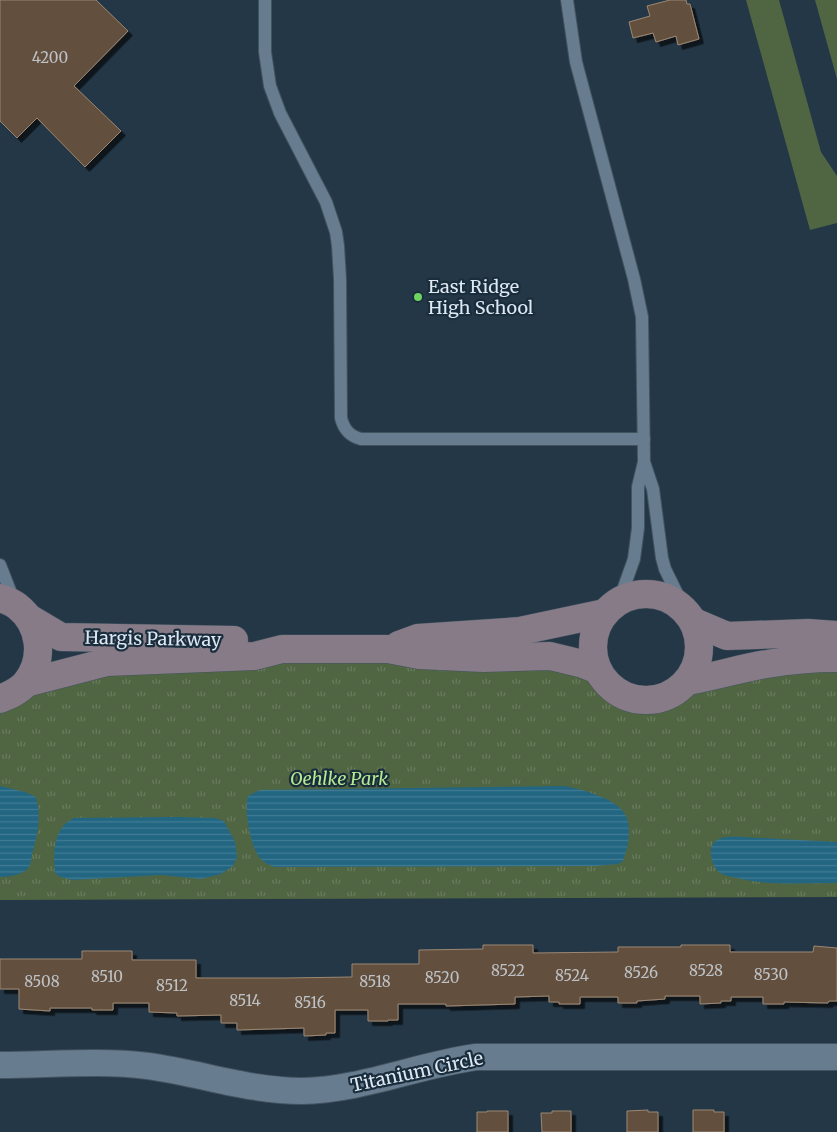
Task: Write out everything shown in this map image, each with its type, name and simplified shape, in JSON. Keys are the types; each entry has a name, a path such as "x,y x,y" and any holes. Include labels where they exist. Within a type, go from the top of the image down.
{"street":[{"path":"690,617 699,637 699,652 695,668 687,681 673,692 657,699 640,699 623,694 608,684 598,670 594,656 594,640 598,626 612,607 633,595 652,594 669,599 690,617 727,636 808,633 837,635"},
{"path":"0,699 14,693 26,683 35,668 39,651 36,634 15,607"},
{"name":"Hargis Parkway","path":"15,607 61,637 254,641 282,649"},
{"name":"Hargis Parkway","path":"388,649 418,638 520,631 612,607"},
{"name":"Hargis Parkway","path":"26,683 107,662 256,656 282,649 388,649 419,656 483,658 550,656 583,664 598,670"},
{"path":"687,681 710,678 766,664 806,659 837,658"},
{"name":"Titanium Circle","path":"0,1065 133,1065 170,1070 257,1088 300,1091 343,1087 444,1062 476,1057 837,1057"}],"lane":[{"path":"265,0 266,63 274,99 326,202 336,232 340,260 341,418 347,432 362,439 644,439"},
{"path":"567,0 581,83 639,302 642,328 644,462 638,487 638,528 631,570 612,607"},
{"path":"644,462 653,489 665,569 690,617"},
{"path":"0,565 15,607"}],"green space":[{"path":"746,0 779,0 821,152 837,176 837,223 810,230"},
{"path":"815,0 837,0 837,79"},
{"name":"Oehlke Park","path":"261,661 540,663 591,681 617,700 631,706 642,707 665,704 695,690 837,664 837,897 0,900 0,706 70,679"}],"water":[{"path":"0,786 25,792 36,797 39,819 29,867 20,874 0,877"},
{"path":"564,786 599,796 622,810 629,827 628,844 623,861 618,864 596,866 275,867 267,864 259,857 253,844 247,818 248,796 260,790"},
{"path":"74,818 215,818 224,821 235,842 237,857 233,866 221,874 201,879 161,875 73,880 60,877 55,873 54,857 58,834 67,822"},
{"path":"742,837 837,842 837,883 787,884 749,881 722,874 713,862 711,856 712,846 722,838"}],"building":[{"path":"0,0 96,0 128,31 74,86 121,131 85,167 37,118 17,138 0,121"},
{"path":"670,0 686,0 687,4 690,4 699,39 678,45 676,36 656,42 653,33 633,38 629,22 650,16 647,6"},
{"path":"483,945 533,945 533,953 618,952 618,947 681,947 681,945 730,945 730,952 813,952 814,946 837,948 837,1001 829,1001 828,1003 784,1002 784,1004 763,1004 763,997 731,997 731,1001 700,1004 700,996 665,996 665,999 637,1001 637,1003 618,1003 618,997 580,997 580,1004 559,1004 559,1002 549,1002 549,996 515,997 515,1004 446,1006 446,1004 398,1004 398,1020 368,1021 368,1010 335,1010 335,1033 304,1036 304,1028 237,1030 237,1023 221,1023 221,1015 177,1016 177,1013 149,1012 149,1003 113,1003 113,1010 92,1010 92,1008 50,1008 50,1011 19,1009 19,989 0,989 0,959 82,959 82,951 132,951 132,960 196,960 196,978 352,977 352,964 419,964 419,950 483,949"},
{"path":"648,1110 648,1112 658,1112 658,1132 627,1132 627,1111"},
{"path":"693,1110 724,1112 724,1132 693,1132"},
{"path":"508,1111 508,1132 477,1132 477,1112"},
{"path":"552,1111 571,1111 571,1132 542,1132 541,1113 552,1113"}],"place":[{"name":"East Ridge High School","path":"418,297"}]}
